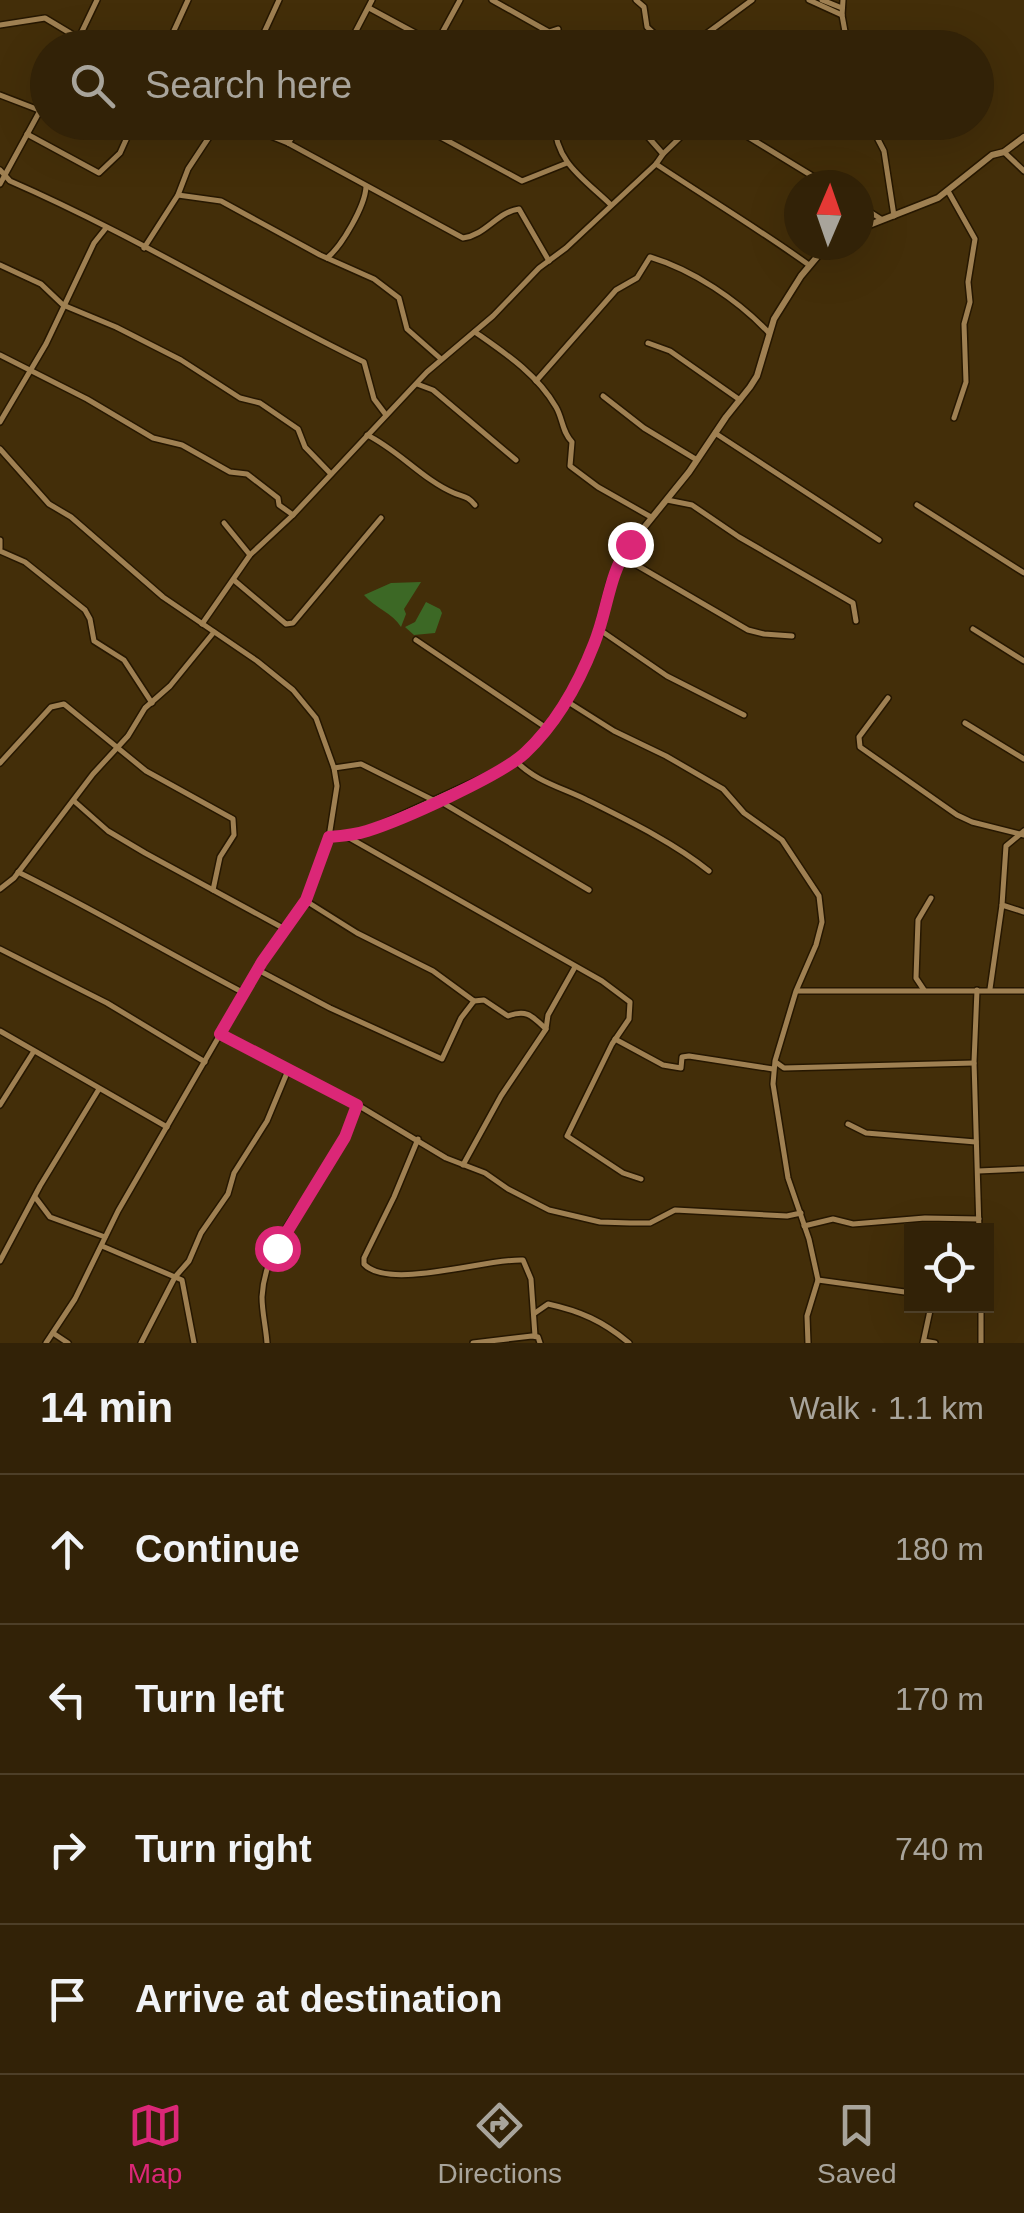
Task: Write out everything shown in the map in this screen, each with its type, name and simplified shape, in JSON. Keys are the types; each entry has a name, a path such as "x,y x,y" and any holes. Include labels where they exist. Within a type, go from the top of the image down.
{"street":[{"path":"83,30 98,0"},
{"path":"265,30 279,0"},
{"path":"357,30 372,0"},
{"path":"444,30 460,0"},
{"path":"492,0 546,30"},
{"path":"636,0 644,7 650,30"},
{"path":"711,30 752,0"},
{"path":"809,0 842,8"},
{"path":"822,0 842,8"},
{"path":"173,30 185,2"},
{"path":"369,8 410,30"},
{"path":"0,25 45,18 63,30"},
{"path":"0,96 30,107"},
{"path":"0,184 30,127"},
{"path":"26,134 30,136"},
{"path":"874,222 920,208 992,155 1004,152 1024,137"},
{"path":"37,140 100,173 126,140"},
{"path":"144,248 208,140"},
{"path":"281,140 464,238 479,234 505,213 520,209 549,260"},
{"path":"446,140 522,180 567,164"},
{"path":"557,140 567,164 610,204"},
{"path":"651,140 664,154"},
{"path":"202,624 250,555 441,359 566,248 678,140"},
{"path":"754,140 805,170"},
{"path":"878,140 884,151 894,216"},
{"path":"1004,152 1024,171"},
{"path":"656,164 746,219 810,266"},
{"path":"3,172 10,181 364,362 374,399 386,415"},
{"path":"0,184 10,181"},
{"path":"328,258 364,199 366,188"},
{"path":"948,191 975,239 968,282 970,302 964,324 966,382 954,418"},
{"path":"178,195 220,200 328,258 359,270 393,292 401,302 407,329 441,359"},
{"path":"364,199 381,195"},
{"path":"874,214 881,218"},
{"path":"0,422 94,243 106,228"},
{"path":"536,381 616,290 637,278 650,256 710,285 769,333"},
{"path":"329,837 366,831 436,801 516,761 548,729 568,702 600,630 610,583 621,556 757,376 769,333 786,298 815,260"},
{"path":"0,265 41,284 63,304 181,360 240,398 260,402 298,429 305,447 330,474"},
{"path":"475,332 536,381 556,406 566,436 572,442 570,466 651,517"},
{"path":"648,343 670,351 740,400"},
{"path":"0,355 153,438 182,446 230,472 247,474 294,514"},
{"path":"417,384 433,390 516,460"},
{"path":"603,396 644,428 697,460"},
{"path":"715,433 878,540"},
{"path":"368,435 406,464 452,492 468,497 474,505"},
{"path":"0,448 49,504 163,597 257,661 305,702 321,730 334,768 337,796 329,837 306,900 244,993 105,1237 75,1299 46,1343"},
{"path":"667,500 692,506 738,537 853,602 856,620"},
{"path":"917,505 1024,574"},
{"path":"235,580 286,624 293,623 380,518"},
{"path":"224,523 250,555"},
{"path":"0,540 0,550 24,562 85,610 94,641 124,660 152,703"},
{"path":"621,556 748,630 792,636"},
{"path":"600,630 667,676 744,716"},
{"path":"972,630 1024,662"},
{"path":"0,889 214,632"},
{"path":"416,640 548,729"},
{"path":"888,698 859,737 860,747 957,815 1022,833"},
{"path":"0,763 60,702 146,770 233,818 234,835 220,856 213,890"},
{"path":"568,702 717,785 744,813 782,840 820,901 822,922 818,937 796,991 774,1070 774,1096 787,1172 818,1280 807,1316 808,1343"},
{"path":"966,723 1024,759"},
{"path":"516,761 530,776 590,802 683,852 710,871"},
{"path":"334,768 362,764 436,801 589,890"},
{"path":"74,801 108,831 284,928"},
{"path":"990,989 1006,846 1022,833"},
{"path":"346,836 630,1002 629,1020 567,1136 623,1173 641,1179"},
{"path":"18,872 81,902 108,921 244,993"},
{"path":"924,990 916,978 918,920 931,898"},
{"path":"306,900 357,933 434,971 474,1000 484,1000 508,1016 528,1012 546,1030"},
{"path":"1002,904 1024,912"},
{"path":"0,950 107,1003 205,1062"},
{"path":"464,1165 501,1096 546,1030 548,1015 575,967"},
{"path":"258,970 442,1059 474,1000"},
{"path":"977,990 974,1062 978,1088 979,1223"},
{"path":"796,991 1024,990"},
{"path":"0,1031 167,1127"},
{"path":"220,1034 549,1210 600,1222 650,1223 676,1210 787,1216 800,1213"},
{"path":"616,1039 663,1065 681,1068 682,1057 688,1056 774,1070"},
{"path":"0,1105 34,1051"},
{"path":"775,1061 784,1068 974,1062"},
{"path":"141,1343 174,1277 189,1261 201,1233 228,1194 234,1172 267,1120 289,1068"},
{"path":"0,1260 99,1088"},
{"path":"267,1343 262,1297 268,1266 345,1137 357,1105"},
{"path":"848,1124 866,1133 976,1142"},
{"path":"418,1140 364,1264 374,1272 405,1274 523,1260 536,1312 535,1336 540,1343"},
{"path":"978,1171 1024,1169"},
{"path":"35,1197 50,1217 105,1237"},
{"path":"804,1226 833,1219 852,1224 925,1218 979,1219"},
{"path":"101,1245 185,1284 194,1343"},
{"path":"818,1280 904,1292"},
{"path":"536,1312 548,1304 578,1311 608,1326 629,1343"},
{"path":"929,1313 924,1342 935,1343"},
{"path":"981,1313 981,1343"},
{"path":"53,1333 68,1343"},
{"path":"474,1343 535,1336"}],"green space":[{"path":"421,582 404,609 401,627 364,595 391,583"},
{"path":"426,602 442,613 435,633 414,635 405,627 415,622"}],"route":[{"path":"277,1248 345,1137 357,1105 220,1034 262,962 306,900 329,837 366,831 485,777 516,761 548,729 568,702 593,648 615,567 630,544"}]}
